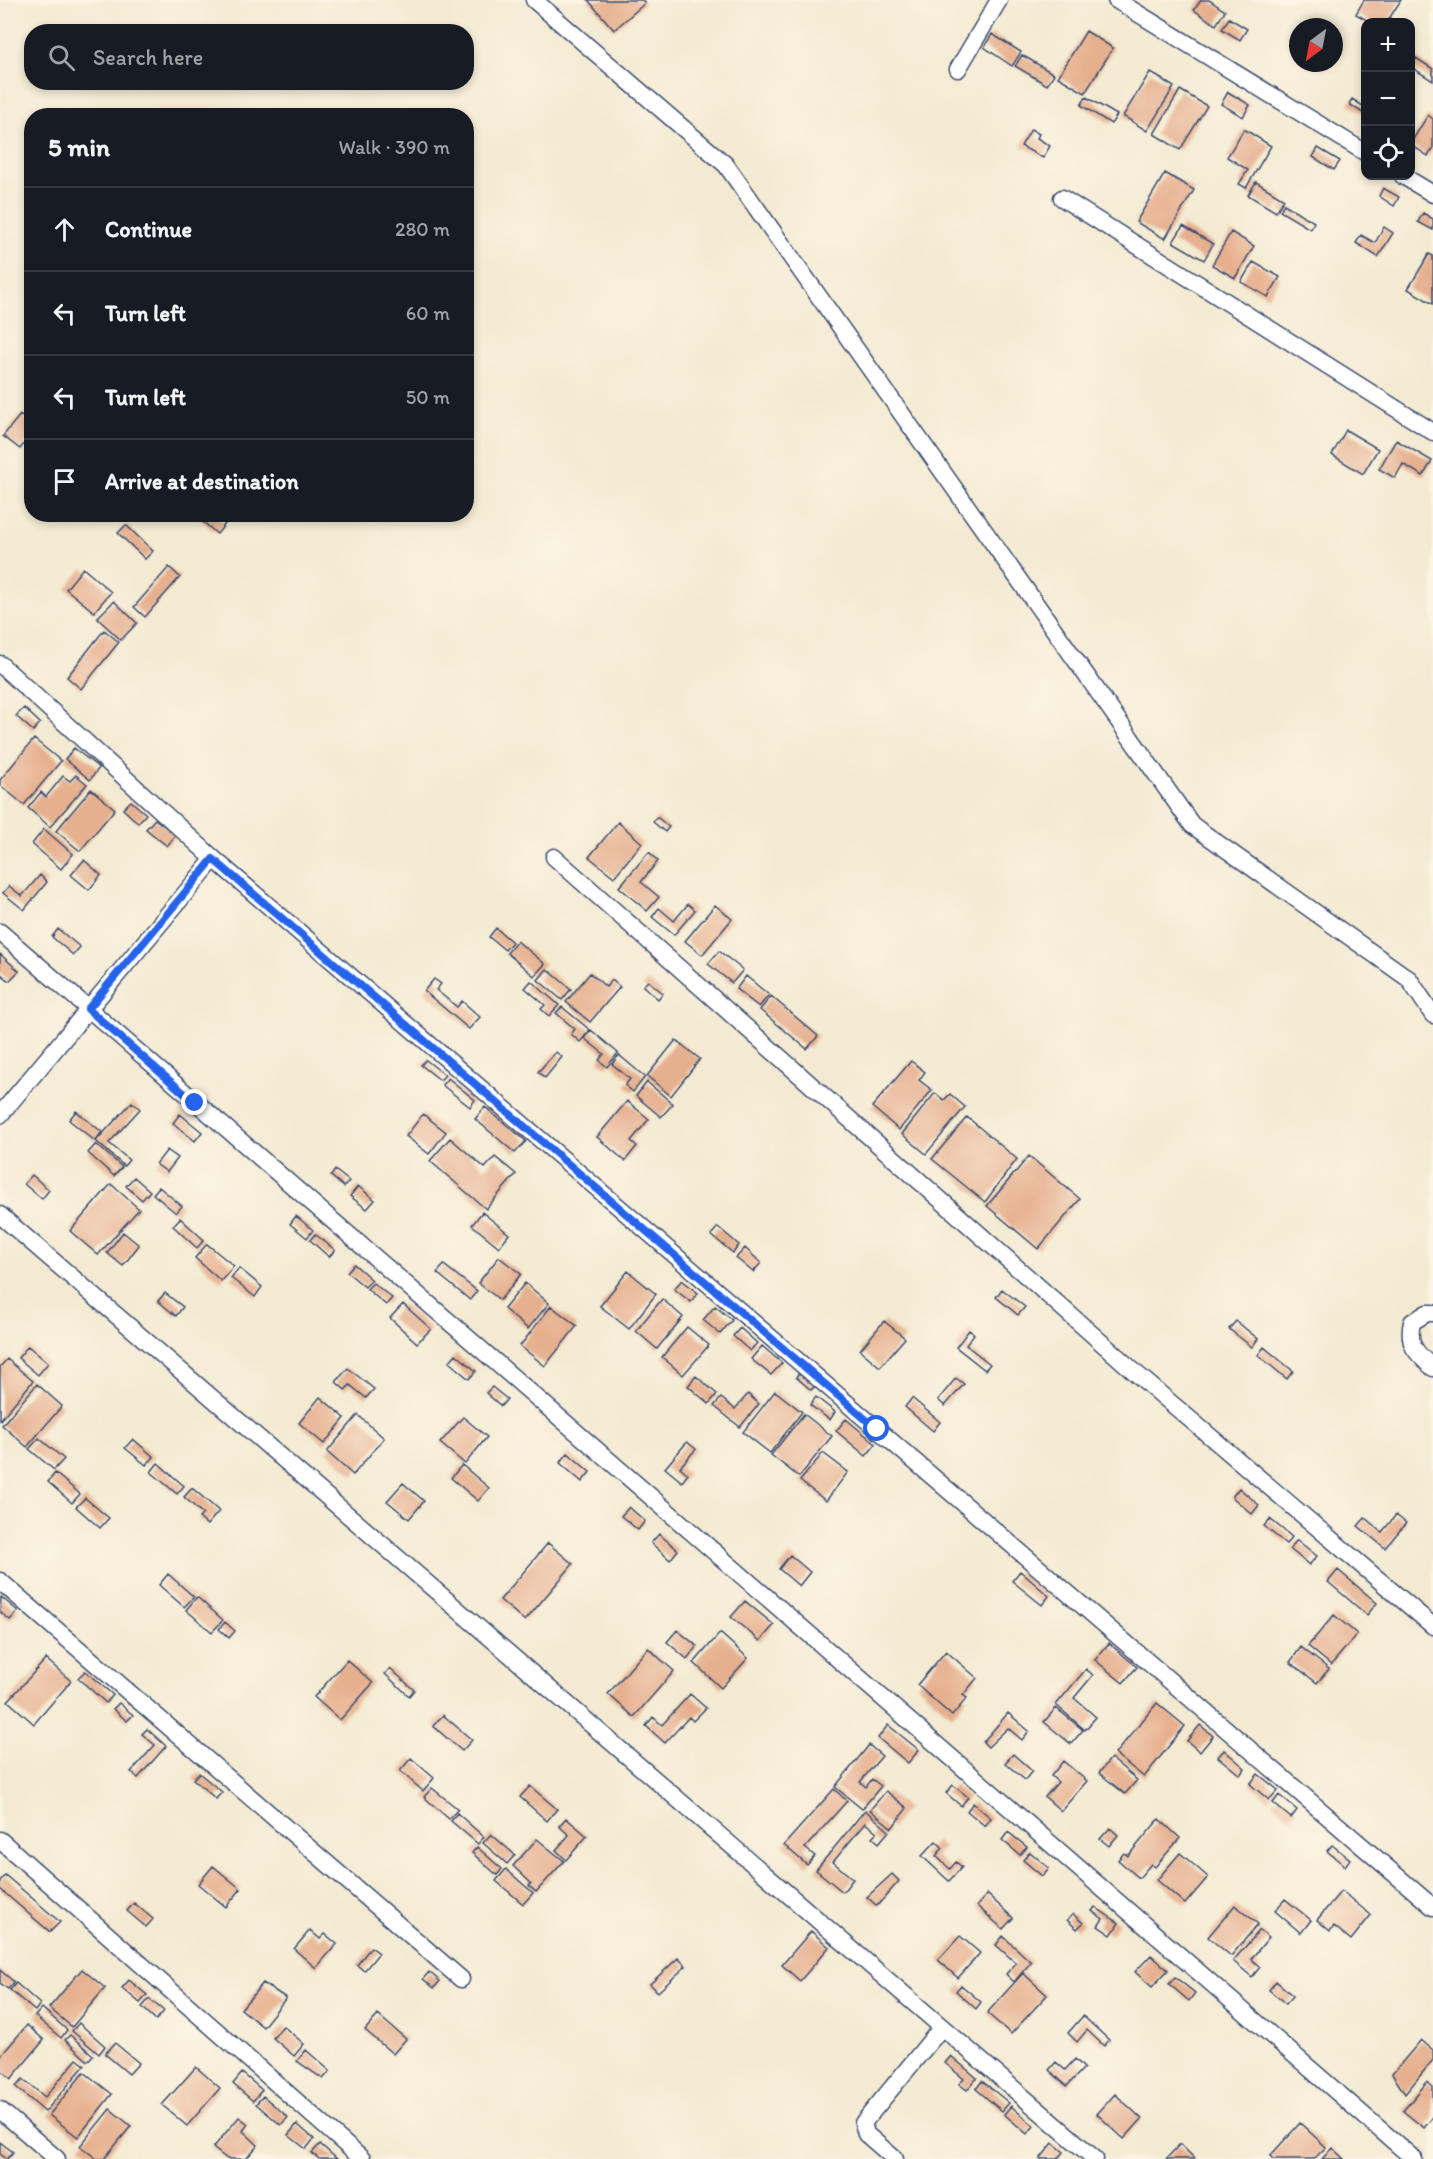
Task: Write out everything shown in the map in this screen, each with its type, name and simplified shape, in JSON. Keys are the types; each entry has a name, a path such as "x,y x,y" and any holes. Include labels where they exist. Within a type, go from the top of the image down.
{"street":[{"path":"534,0 726,165 1192,825 1409,979 1433,1015"},
{"path":"958,69 999,0"},
{"path":"1116,0 1361,151"},
{"path":"1410,180 1433,194"},
{"path":"1062,198 1433,432"},
{"path":"0,663 213,859 1433,1908"},
{"path":"554,857 1138,1375 1433,1626"},
{"path":"0,1115 213,859"},
{"path":"0,932 1414,2159"},
{"path":"0,1215 1095,2159"},
{"path":"1433,1313 1427,1313 1412,1322 1409,1335 1414,1351 1433,1368"},
{"path":"0,1581 461,1979"},
{"path":"0,1840 362,2159"},
{"path":"895,2159 866,2134 862,2123 942,2026"},
{"path":"0,2110 57,2159"}],"building":[{"path":"588,0 642,0 645,3 614,30"},
{"path":"1201,0 1209,0 1225,11 1216,25 1194,10"},
{"path":"1364,0 1401,0 1390,18 1363,18 1356,14"},
{"path":"1229,18 1247,29 1240,40 1222,29"},
{"path":"1086,31 1113,48 1085,93 1058,77"},
{"path":"992,34 1021,52 1012,66 984,47"},
{"path":"1022,55 1054,74 1047,85 1015,66"},
{"path":"1416,58 1433,69 1433,81 1415,70"},
{"path":"1150,72 1174,87 1147,131 1123,116"},
{"path":"1180,90 1207,106 1180,150 1154,134"},
{"path":"1228,92 1250,105 1243,117 1221,104"},
{"path":"1086,97 1117,115 1111,124 1081,105"},
{"path":"1352,99 1361,105 1361,112 1349,104"},
{"path":"1428,115 1433,119 1433,149 1428,156 1415,147 1415,136"},
{"path":"1031,129 1039,134 1037,138 1050,146 1043,158 1021,146"},
{"path":"1244,129 1271,146 1246,188 1239,184 1248,170 1227,157"},
{"path":"1318,148 1340,161 1334,170 1313,157"},
{"path":"1165,173 1194,190 1165,239 1136,222"},
{"path":"1256,182 1284,199 1276,212 1248,195"},
{"path":"1383,188 1399,197 1394,206 1379,196"},
{"path":"1284,204 1314,222 1310,229 1280,211"},
{"path":"1423,213 1433,219 1433,230 1418,222"},
{"path":"1183,226 1213,244 1204,260 1173,242"},
{"path":"1384,227 1393,233 1378,257 1356,243 1361,235 1375,243"},
{"path":"1231,232 1254,246 1235,278 1212,265"},
{"path":"1429,254 1433,256 1433,304 1408,289"},
{"path":"1253,262 1280,277 1268,297 1241,282"},
{"path":"20,415 24,418 24,444 20,449 3,436"},
{"path":"1346,430 1378,449 1363,474 1332,455"},
{"path":"1396,440 1432,461 1423,476 1403,464 1395,478 1379,469"},
{"path":"203,522 223,522 225,524 217,534"},
{"path":"126,525 153,551 145,559 118,533"},
{"path":"169,567 180,577 145,617 134,607"},
{"path":"83,568 111,592 94,612 66,589"},
{"path":"114,601 137,623 121,640 97,618"},
{"path":"104,630 119,642 81,689 67,677"},
{"path":"24,708 40,723 33,731 16,716"},
{"path":"34,739 61,761 24,805 0,785 0,780"},
{"path":"74,748 99,768 90,780 65,759"},
{"path":"76,775 87,784 50,827 28,808 41,792 46,797 63,776 70,781"},
{"path":"91,789 115,809 80,851 56,831"},
{"path":"131,801 146,814 138,823 123,809"},
{"path":"657,817 669,827 665,832 653,822"},
{"path":"155,819 176,835 167,846 146,829"},
{"path":"618,822 642,843 614,877 589,857"},
{"path":"44,829 73,854 61,869 32,844"},
{"path":"649,852 658,861 641,882 659,897 647,911 619,887"},
{"path":"84,860 101,875 89,890 71,875"},
{"path":"40,875 47,882 24,910 3,893 9,886 22,896"},
{"path":"688,904 695,910 674,935 652,917 659,908 674,921"},
{"path":"715,905 732,919 702,955 685,941"},
{"path":"496,928 512,942 505,950 489,937"},
{"path":"58,929 80,947 73,955 52,937"},
{"path":"517,941 545,964 534,976 507,953"},
{"path":"719,951 743,970 732,983 708,964"},
{"path":"0,954 19,971 9,981 0,973"},
{"path":"547,969 571,989 562,1000 538,980"},
{"path":"590,973 606,987 612,980 620,987 590,1022 566,1002"},
{"path":"746,976 769,995 759,1007 736,989"},
{"path":"434,979 441,984 436,990 457,1007 462,1001 480,1017 469,1029 424,991"},
{"path":"531,981 559,1005 549,1016 541,1009 545,1005 525,988"},
{"path":"648,981 663,993 658,999 643,986"},
{"path":"771,996 818,1036 807,1049 760,1010"},
{"path":"562,1007 590,1030 580,1042 571,1034 575,1029 556,1013"},
{"path":"591,1030 618,1053 607,1067 599,1060 604,1054 584,1038"},
{"path":"676,1040 700,1059 671,1096 647,1076"},
{"path":"556,1052 562,1057 545,1078 538,1072"},
{"path":"619,1055 645,1077 633,1092 625,1085 630,1079 612,1064"},
{"path":"426,1060 445,1075 440,1080 421,1065"},
{"path":"911,1061 925,1072 919,1080 932,1090 899,1130 872,1107"},
{"path":"448,1078 475,1100 470,1107 442,1085"},
{"path":"647,1082 673,1104 661,1117 636,1096"},
{"path":"935,1093 944,1100 950,1094 965,1107 926,1154 902,1134"},
{"path":"627,1101 649,1119 631,1141 637,1146 625,1161 597,1137"},
{"path":"132,1102 140,1109 109,1143 129,1160 124,1166 96,1141"},
{"path":"485,1107 526,1141 515,1153 475,1119"},
{"path":"76,1111 102,1132 95,1141 69,1120"},
{"path":"180,1114 202,1132 195,1141 173,1123"},
{"path":"423,1114 446,1132 429,1154 406,1136"},
{"path":"967,1117 1017,1159 985,1202 932,1159"},
{"path":"450,1138 485,1168 495,1157 516,1174 486,1209 430,1161"},
{"path":"96,1144 122,1167 114,1176 88,1153"},
{"path":"167,1150 178,1158 167,1172 156,1164"},
{"path":"1029,1156 1080,1199 1038,1249 987,1206"},
{"path":"335,1170 349,1181 344,1187 331,1176"},
{"path":"32,1175 49,1190 42,1199 24,1184"},
{"path":"134,1177 150,1191 142,1200 126,1186"},
{"path":"111,1184 139,1209 98,1255 70,1231"},
{"path":"358,1186 375,1200 367,1209 350,1196"},
{"path":"159,1187 182,1206 176,1213 153,1194"},
{"path":"482,1212 509,1234 499,1247 472,1225"},
{"path":"296,1216 313,1230 307,1238 290,1224"},
{"path":"180,1218 204,1240 197,1248 173,1226"},
{"path":"718,1227 739,1245 733,1253 711,1235"},
{"path":"123,1232 139,1245 123,1266 107,1253"},
{"path":"315,1234 335,1250 329,1257 310,1240"},
{"path":"207,1244 234,1266 221,1281 195,1258"},
{"path":"745,1248 761,1263 753,1272 736,1258"},
{"path":"499,1257 521,1274 500,1300 478,1283"},
{"path":"354,1264 372,1280 365,1287 347,1272"},
{"path":"444,1265 477,1291 470,1300 437,1273"},
{"path":"239,1268 262,1287 255,1297 231,1278"},
{"path":"628,1271 656,1294 629,1329 600,1306"},
{"path":"682,1280 698,1293 691,1302 674,1289"},
{"path":"373,1283 392,1298 386,1305 367,1289"},
{"path":"525,1283 549,1303 528,1329 504,1309"},
{"path":"1002,1289 1025,1307 1018,1315 996,1297"},
{"path":"165,1293 183,1307 176,1316 158,1301"},
{"path":"662,1299 683,1317 657,1349 636,1331"},
{"path":"403,1304 431,1329 417,1343 390,1318"},
{"path":"551,1306 577,1326 545,1366 520,1346"},
{"path":"715,1306 732,1320 720,1334 703,1320"},
{"path":"884,1321 905,1338 880,1367 860,1350"},
{"path":"1236,1321 1258,1339 1252,1347 1229,1329"},
{"path":"687,1327 709,1345 683,1375 662,1357"},
{"path":"740,1328 757,1343 750,1351 733,1336"},
{"path":"969,1330 974,1334 966,1345 990,1364 985,1370 956,1347"},
{"path":"28,1346 48,1363 38,1375 18,1358"},
{"path":"762,1346 782,1363 771,1375 751,1359"},
{"path":"1264,1347 1293,1371 1287,1379 1258,1355"},
{"path":"456,1354 476,1371 469,1379 449,1362"},
{"path":"7,1359 33,1381 0,1420 0,1367"},
{"path":"348,1368 374,1389 366,1398 350,1385 345,1390 336,1382"},
{"path":"800,1371 816,1385 811,1390 796,1377"},
{"path":"696,1376 717,1394 709,1404 688,1386"},
{"path":"956,1378 964,1384 945,1406 938,1400"},
{"path":"37,1384 62,1406 27,1447 2,1425"},
{"path":"492,1387 507,1399 501,1406 486,1393"},
{"path":"775,1391 802,1412 770,1453 743,1432"},
{"path":"748,1394 759,1404 740,1427 714,1406 721,1398 735,1409"},
{"path":"320,1397 345,1418 324,1444 299,1423"},
{"path":"816,1397 835,1412 830,1420 810,1405"},
{"path":"912,1398 940,1422 933,1431 905,1407"},
{"path":"804,1414 832,1436 799,1477 771,1455"},
{"path":"358,1415 384,1438 353,1475 327,1452"},
{"path":"463,1417 487,1437 465,1464 440,1443"},
{"path":"846,1419 876,1444 866,1456 836,1431"},
{"path":"39,1438 64,1459 54,1470 29,1449"},
{"path":"133,1439 154,1457 146,1465 125,1448"},
{"path":"687,1442 696,1449 680,1467 688,1474 682,1482 665,1468"},
{"path":"568,1453 590,1472 582,1482 560,1463"},
{"path":"823,1453 848,1472 826,1501 800,1481"},
{"path":"158,1463 184,1486 177,1494 151,1472"},
{"path":"462,1465 489,1488 478,1501 451,1478"},
{"path":"55,1473 80,1494 72,1503 48,1482"},
{"path":"403,1483 424,1501 409,1519 387,1501"},
{"path":"192,1488 219,1511 207,1525 199,1518 203,1514 184,1497"},
{"path":"1239,1488 1259,1505 1252,1514 1232,1497"},
{"path":"85,1498 109,1518 100,1528 76,1507"},
{"path":"629,1507 645,1521 638,1530 621,1516"},
{"path":"1396,1515 1406,1523 1385,1548 1358,1526 1365,1518 1382,1532"},
{"path":"1270,1519 1292,1537 1286,1544 1264,1526"},
{"path":"659,1534 678,1550 670,1560 651,1543"},
{"path":"1297,1540 1317,1556 1309,1565 1290,1549"},
{"path":"548,1543 573,1564 525,1621 500,1600"},
{"path":"790,1555 810,1572 799,1586 779,1569"},
{"path":"1338,1570 1377,1603 1367,1615 1328,1582"},
{"path":"1020,1571 1049,1596 1042,1605 1012,1581"},
{"path":"168,1574 194,1597 184,1607 159,1585"},
{"path":"1,1597 18,1611 10,1620 0,1612"},
{"path":"197,1597 223,1620 212,1632 186,1610"},
{"path":"745,1601 774,1625 760,1641 731,1617"},
{"path":"1334,1615 1357,1634 1331,1665 1308,1646"},
{"path":"225,1622 235,1631 229,1638 219,1629"},
{"path":"677,1630 697,1646 687,1659 667,1642"},
{"path":"720,1633 748,1658 721,1688 694,1663"},
{"path":"1109,1643 1137,1667 1123,1683 1095,1660"},
{"path":"1301,1647 1329,1669 1317,1683 1290,1662"},
{"path":"648,1648 674,1671 634,1717 608,1694"},
{"path":"946,1651 977,1678 963,1695 967,1698 952,1716 917,1685"},
{"path":"46,1659 71,1681 34,1724 8,1701"},
{"path":"347,1660 373,1683 340,1720 314,1697"},
{"path":"390,1668 414,1690 409,1696 385,1674"},
{"path":"1086,1669 1093,1675 1074,1698 1096,1717 1085,1730 1056,1705"},
{"path":"85,1671 113,1695 106,1703 78,1678"},
{"path":"690,1694 706,1708 693,1721 689,1717 665,1743 646,1726 653,1717 662,1725"},
{"path":"119,1703 133,1715 127,1721 113,1709"},
{"path":"1157,1703 1185,1726 1144,1777 1115,1754"},
{"path":"1056,1708 1083,1730 1071,1744 1044,1722"},
{"path":"1008,1713 1029,1731 1022,1740 1008,1728 988,1747 983,1742"},
{"path":"443,1715 472,1740 462,1751 433,1726"},
{"path":"888,1725 919,1750 908,1763 878,1738"},
{"path":"1200,1725 1213,1736 1200,1752 1187,1741"},
{"path":"147,1729 166,1746 138,1778 131,1772 155,1745 142,1734"},
{"path":"869,1745 882,1756 860,1782 866,1787 872,1779 881,1786 862,1809 835,1787"},
{"path":"1224,1750 1245,1768 1240,1775 1218,1757"},
{"path":"1013,1754 1032,1771 1025,1780 1005,1763"},
{"path":"411,1758 434,1778 423,1791 400,1771"},
{"path":"1111,1758 1137,1780 1125,1794 1099,1773"},
{"path":"1063,1761 1087,1781 1061,1811 1045,1797 1058,1782 1051,1776"},
{"path":"199,1773 222,1792 216,1799 193,1779"},
{"path":"1258,1774 1278,1790 1269,1800 1250,1784"},
{"path":"953,1785 968,1797 961,1806 946,1793"},
{"path":"530,1786 557,1809 547,1821 520,1797"},
{"path":"432,1788 458,1809 449,1819 424,1797"},
{"path":"834,1789 847,1801 805,1848 815,1856 807,1865 784,1845"},
{"path":"886,1791 907,1808 892,1828 870,1810"},
{"path":"1279,1795 1297,1810 1291,1818 1273,1803"},
{"path":"973,1803 991,1818 985,1826 967,1811"},
{"path":"865,1810 889,1831 879,1843 872,1837 877,1832 865,1823 833,1862 853,1879 843,1892 816,1870"},
{"path":"457,1813 484,1837 478,1844 451,1821"},
{"path":"566,1818 587,1836 566,1860 556,1850 569,1835 559,1826"},
{"path":"1159,1819 1180,1838 1155,1867 1151,1864 1139,1878 1118,1860 1124,1853 1128,1856"},
{"path":"1110,1828 1118,1835 1109,1846 1100,1839"},
{"path":"1008,1832 1027,1847 1020,1855 1002,1840"},
{"path":"491,1834 515,1855 507,1864 483,1843"},
{"path":"537,1839 564,1861 536,1892 529,1886 531,1883 513,1866"},
{"path":"936,1841 943,1848 936,1856 950,1869 956,1862 962,1867 949,1881 922,1856"},
{"path":"1332,1845 1350,1859 1345,1866 1327,1851"},
{"path":"477,1847 502,1869 497,1875 472,1853"},
{"path":"1030,1852 1049,1868 1042,1876 1023,1860"},
{"path":"1180,1853 1208,1877 1185,1904 1157,1880"},
{"path":"213,1866 241,1889 226,1907 198,1884"},
{"path":"506,1869 533,1893 523,1904 496,1881"},
{"path":"892,1874 899,1881 877,1906 867,1897"},
{"path":"5,1875 60,1922 50,1932 0,1889 0,1881"},
{"path":"1341,1891 1371,1915 1351,1940 1334,1926 1330,1931 1317,1920"},
{"path":"987,1894 1013,1918 1003,1929 977,1906"},
{"path":"1285,1899 1311,1920 1301,1933 1275,1911"},
{"path":"134,1903 153,1919 146,1927 127,1911"},
{"path":"1235,1905 1258,1924 1231,1956 1208,1937"},
{"path":"1095,1907 1119,1923 1111,1935 1098,1926 1103,1919 1092,1911"},
{"path":"1073,1914 1083,1923 1077,1929 1067,1920"},
{"path":"310,1930 320,1939 325,1934 337,1944 316,1968 294,1949"},
{"path":"1260,1930 1269,1937 1251,1959 1260,1967 1252,1977 1233,1961"},
{"path":"811,1931 829,1947 800,1981 782,1965"},
{"path":"960,1936 980,1953 958,1978 938,1960"},
{"path":"1003,1936 1031,1962 1014,1982 1006,1974 1016,1963 996,1945"},
{"path":"371,1947 379,1953 364,1971 357,1965"},
{"path":"1151,1955 1168,1970 1152,1987 1135,1972"},
{"path":"678,1958 686,1966 658,1992 650,1984"},
{"path":"82,1969 105,1988 72,2027 49,2008"},
{"path":"0,1970 14,1982 8,1989 0,1983"},
{"path":"429,1972 440,1981 434,1988 423,1979"},
{"path":"1023,1973 1047,1995 1011,2034 987,2013"},
{"path":"1175,1977 1195,1993 1189,2001 1169,1984"},
{"path":"129,1980 147,1995 140,2003 122,1988"},
{"path":"1276,1981 1293,1996 1286,2004 1269,1990"},
{"path":"16,1983 40,2004 35,2011 10,1990"},
{"path":"263,1983 286,1998 263,2027 241,2009"},
{"path":"961,1985 981,2002 976,2009 956,1991"},
{"path":"149,1999 164,2011 156,2020 142,2007"},
{"path":"42,2008 67,2030 61,2038 35,2016"},
{"path":"378,2015 406,2039 393,2054 365,2030"},
{"path":"1083,2016 1109,2040 1104,2046 1087,2030 1077,2042 1068,2033"},
{"path":"79,2023 105,2046 99,2054 72,2031"},
{"path":"27,2025 44,2040 11,2079 0,2069 0,2057"},
{"path":"283,2026 304,2044 294,2056 273,2038"},
{"path":"70,2035 93,2055 88,2061 65,2040"},
{"path":"1421,2040 1433,2050 1433,2060 1405,2094 1392,2074"},
{"path":"115,2043 139,2063 129,2074 105,2054"},
{"path":"306,2050 330,2071 323,2079 297,2061"},
{"path":"951,2056 977,2078 967,2090 959,2084 964,2079 945,2063"},
{"path":"77,2059 85,2065 45,2112 16,2087 23,2079 45,2097"},
{"path":"1075,2059 1084,2068 1067,2086 1049,2070 1056,2062 1065,2070"},
{"path":"196,2067 220,2088 187,2126 162,2105"},
{"path":"84,2072 112,2094 78,2137 49,2115"},
{"path":"242,2073 262,2090 253,2101 233,2084"},
{"path":"982,2081 1009,2103 1002,2111 976,2089"},
{"path":"1427,2082 1433,2087 1433,2117 1424,2128 1403,2111"},
{"path":"1115,2094 1142,2119 1124,2139 1097,2114"},
{"path":"263,2096 288,2117 281,2125 256,2104"},
{"path":"1011,2106 1034,2126 1027,2134 1004,2114"},
{"path":"110,2109 131,2126 104,2159 97,2159 80,2146"},
{"path":"239,2117 248,2124 243,2131 258,2145 246,2159 227,2159 213,2148"},
{"path":"1300,2123 1326,2147 1314,2159 1273,2159 1270,2156"},
{"path":"297,2124 314,2139 306,2149 288,2135"},
{"path":"0,2142 13,2152 7,2159 0,2154"},
{"path":"1053,2143 1064,2152 1058,2159 1040,2159"},
{"path":"320,2144 337,2159 319,2159 312,2153"},
{"path":"1180,2144 1195,2159 1166,2159"},
{"path":"1332,2148 1344,2159 1322,2159"}],"route":[{"path":"195,1103 88,1009 213,859 877,1429"}]}
